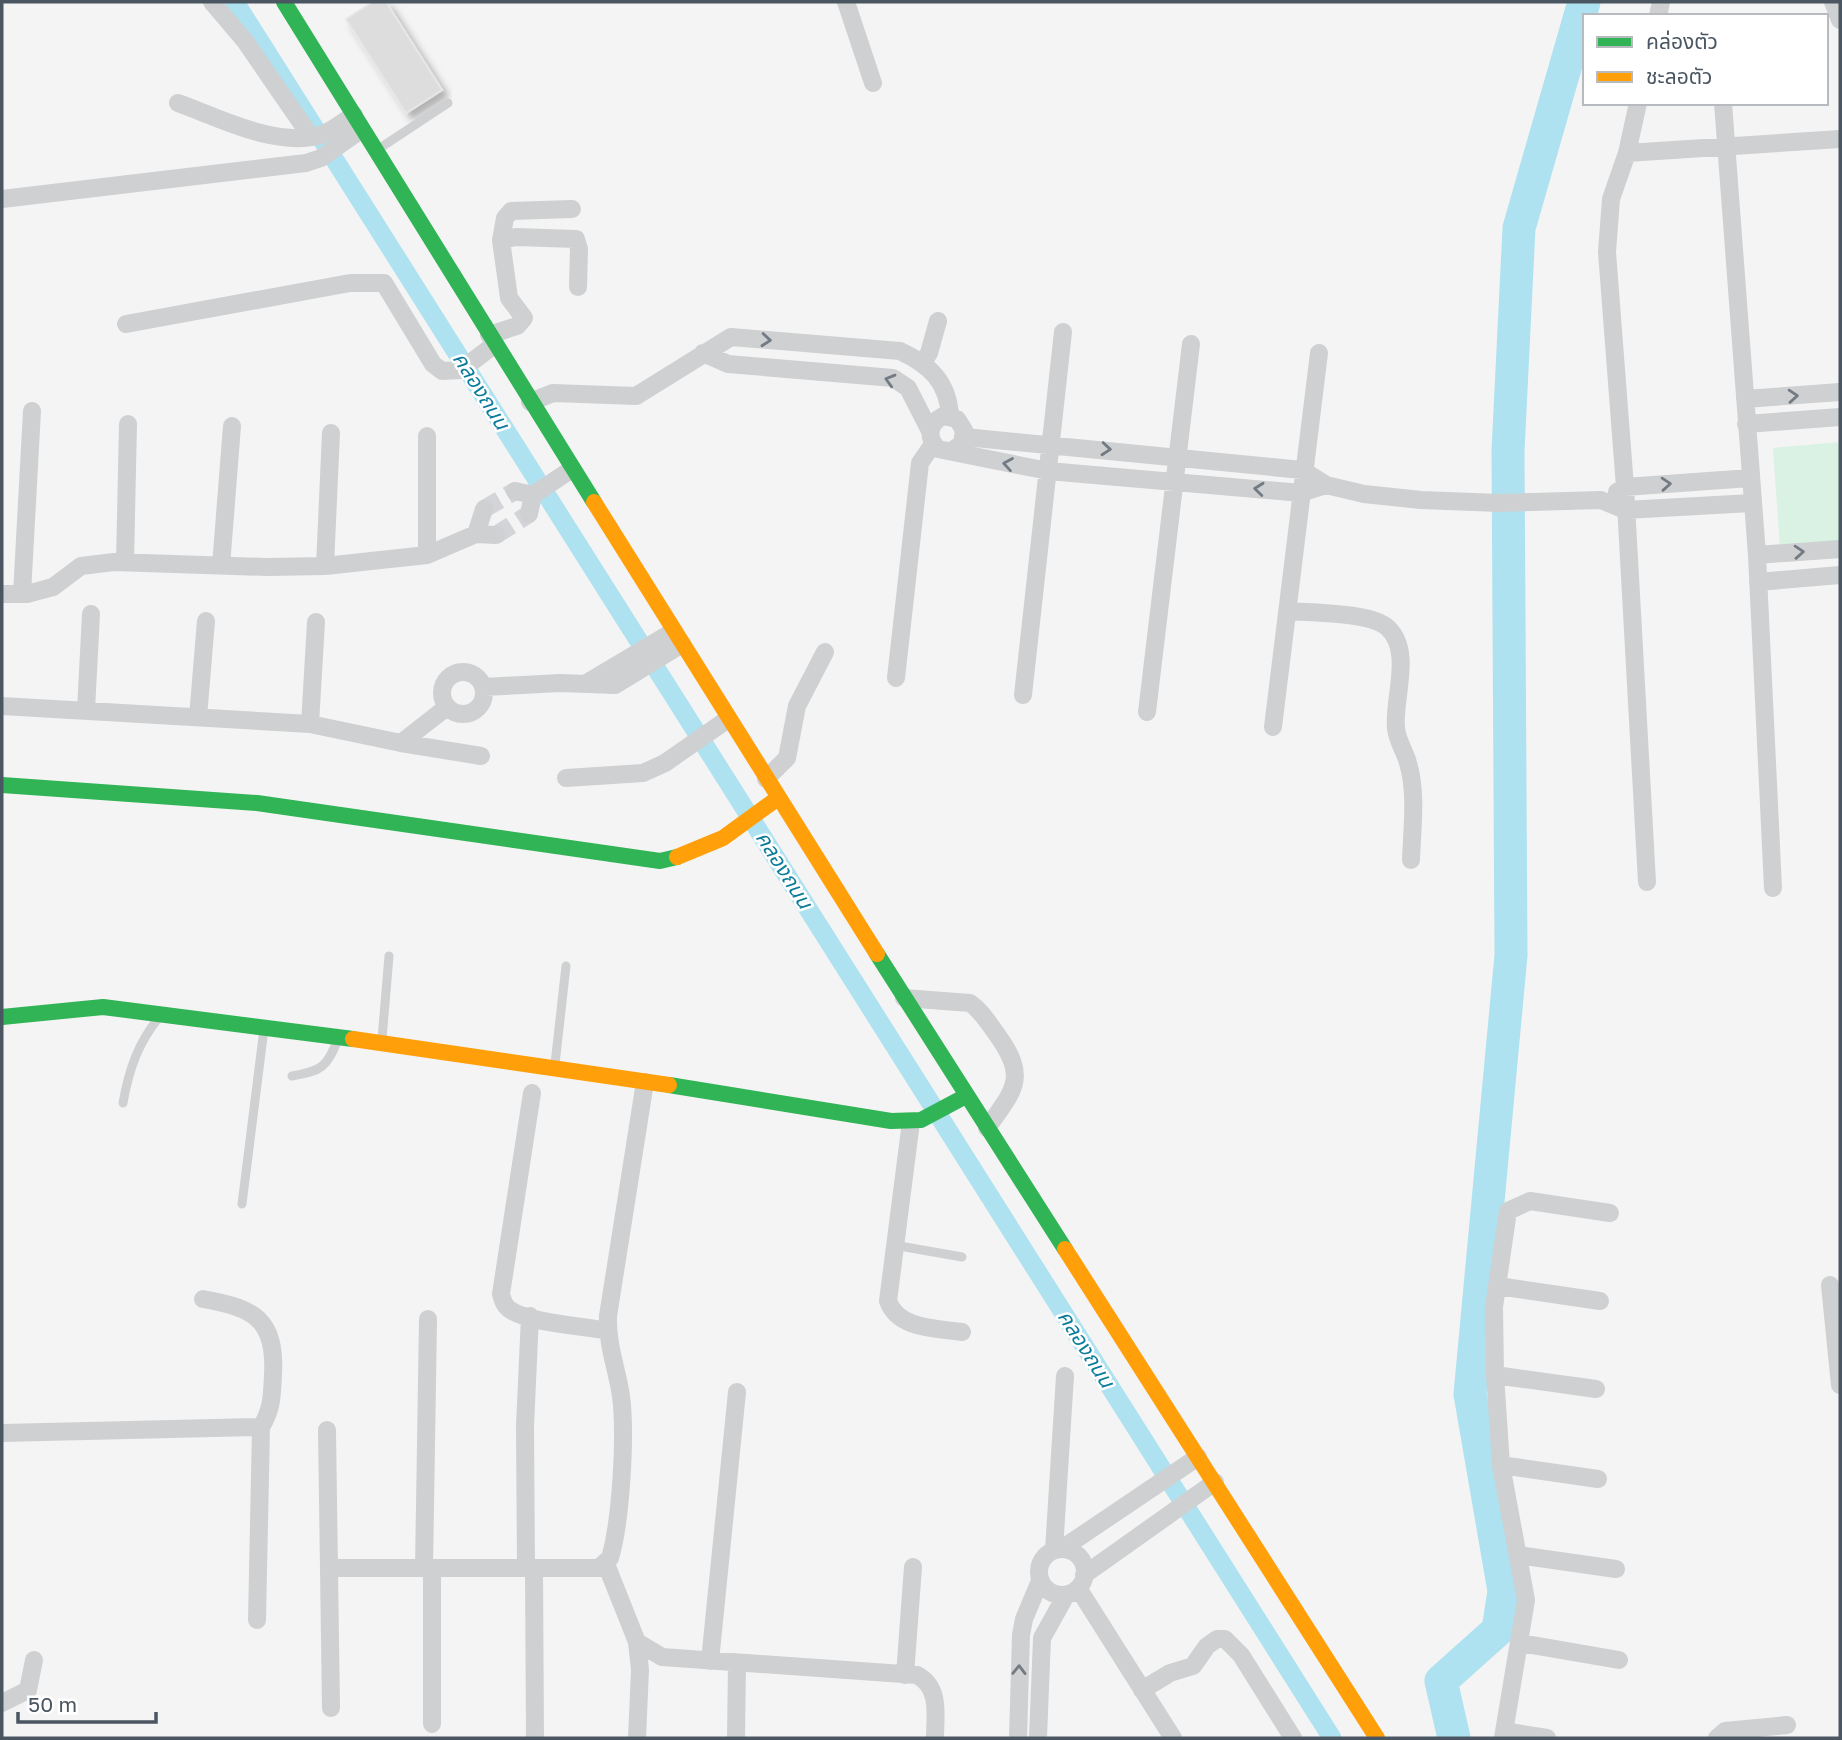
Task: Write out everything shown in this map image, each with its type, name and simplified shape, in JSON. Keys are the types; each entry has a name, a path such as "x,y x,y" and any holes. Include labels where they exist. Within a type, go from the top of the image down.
{"street":[{"path":"212,2 245,41 315,135"},
{"path":"284,2 353,125 376,151 489,344 530,402 567,472 671,642 766,779 772,803 904,998 960,1099 987,1128 1190,1461 1377,1738"},
{"path":"846,2 873,83"},
{"path":"1833,2 1840,20"},
{"path":"178,103 256,131 290,136 315,135 353,125"},
{"path":"1638,105 1627,153 1606,223 1625,487 1647,882"},
{"path":"1723,105 1757,555 1773,888"},
{"path":"2,199 306,163 321,158 353,125"},
{"path":"1627,153 1840,139"},
{"path":"126,324 373,281 384,283 433,364 442,372 461,370 489,344 517,326 524,318 509,298 502,240 505,218 511,211 572,209"},
{"path":"502,240 516,237 576,239 579,249 578,287"},
{"path":"923,362 938,321"},
{"path":"1023,695 1063,332"},
{"path":"530,402 553,393 636,396 731,337 900,351 923,362 948,394 950,416"},
{"path":"1147,712 1191,344"},
{"path":"703,353 728,364 893,378 908,387 938,449 1048,471 1301,493 1326,485"},
{"path":"1273,727 1302,470 1319,353"},
{"path":"1745,398 1840,393"},
{"path":"22,594 32,411"},
{"path":"896,678 920,463 937,419 950,416 962,424 965,437 957,449 951,451"},
{"path":"1746,424 1840,417"},
{"path":"125,562 128,424"},
{"path":"221,566 232,426"},
{"path":"325,566 331,433"},
{"path":"426,555 427,436"},
{"path":"965,437 1177,455 1302,470 1326,485 1364,494 1421,500 1499,503 1601,500 1625,510 1752,503"},
{"path":"515,491 535,493 567,472"},
{"path":"1601,500 1625,487 1750,478"},
{"path":"529,514 535,493"},
{"path":"476,534 484,509"},
{"path":"2,594 22,594 53,587 81,566 125,562 325,566 426,555 476,534 496,535"},
{"path":"1757,555 1840,549"},
{"path":"1758,582 1840,575"},
{"path":"1288,611 1368,619 1386,626 1394,635 1400,653 1395,727 1408,763 1412,785 1411,860"},
{"path":"86,710 91,614"},
{"path":"198,717 206,621"},
{"path":"310,724 317,622"},
{"path":"484,687 585,684 629,667 671,642"},
{"path":"766,779 787,758 797,706 825,652"},
{"path":"472,673 484,687 485,696 473,712 455,713 447,707 442,689 453,674 472,673"},
{"path":"2,706 310,724 401,743 481,755"},
{"path":"401,743 447,707"},
{"path":"566,778 643,773 724,722"},
{"path":"2,785 257,803 660,861 690,856 735,831 772,803"},
{"path":"904,998 970,1003 978,1008 1013,1058 1015,1090 987,1128"},
{"path":"2,1017 103,1007 162,1013 340,1034 916,1121 960,1099"},
{"path":"329,1568 599,1568 606,1564 614,1546 623,1437 620,1394 608,1331 645,1082"},
{"path":"532,1093 502,1294 506,1307 530,1316 608,1331"},
{"path":"916,1121 894,1245 888,1301 892,1312 910,1324 962,1332"},
{"path":"1547,1738 1503,1735 1521,1643 1526,1600 1501,1465 1494,1307 1508,1211 1530,1201 1611,1213"},
{"path":"1830,1285 1840,1385"},
{"path":"1498,1286 1600,1301"},
{"path":"203,1298 247,1309 262,1321 271,1336 274,1352 272,1403 261,1427 257,1620"},
{"path":"530,1316 525,1426 535,1738"},
{"path":"428,1319 428,1568 432,1724"},
{"path":"1495,1375 1596,1389"},
{"path":"1059,1549 1065,1376"},
{"path":"710,1661 737,1392"},
{"path":"2,1433 261,1427"},
{"path":"327,1430 331,1708"},
{"path":"1018,1738 1021,1635 1024,1619 1040,1581 1039,1566 1048,1553 1059,1549 1190,1461"},
{"path":"1501,1465 1598,1479"},
{"path":"1038,1738 1042,1638 1076,1586 1139,1535 1209,1487"},
{"path":"1121,1508 1139,1535"},
{"path":"1059,1549 1078,1556 1076,1586 1173,1738"},
{"path":"1518,1555 1616,1569"},
{"path":"606,1564 637,1642 640,1670 637,1738"},
{"path":"905,1675 913,1567"},
{"path":"1040,1581 1051,1592 1076,1586"},
{"path":"1142,1690 1170,1673 1193,1666 1207,1646 1217,1639 1225,1639 1241,1655 1293,1738"},
{"path":"637,1642 662,1657 916,1675 931,1686 935,1698 936,1738"},
{"path":"1521,1643 1619,1660"},
{"path":"2,1703 28,1690 34,1660"},
{"path":"736,1738 737,1663"},
{"path":"1717,1738 1725,1731 1787,1725"}],"lane":[{"path":"376,151 447,103"},
{"path":"382,1041 389,956"},
{"path":"555,1066 566,966"},
{"path":"123,1103 129,1068 146,1033 162,1013"},
{"path":"242,1204 265,1025"},
{"path":"292,1076 316,1072 327,1063 340,1034"},
{"path":"894,1245 962,1256"}],"green space":[{"path":"1840,442 1840,558 1781,562 1773,448"}],"building":[{"path":"373,2 386,2 442,90 406,113 346,19"}],"waterway":[{"name":"คลองถนน","path":"235,2 1332,1738"},
{"path":"1454,1738 1441,1681 1498,1630 1504,1591 1470,1394 1511,955 1508,451 1519,228 1584,2"}],"tunnel":[{"path":"484,509 515,491"},
{"path":"496,535 529,514"}],"traffic: fast":[{"path":"284,2 594,502"},
{"path":"2,785 257,803 660,861 677,857"},
{"path":"877,954 1065,1249"},
{"path":"2,1017 103,1007 353,1039"},
{"path":"669,1085 891,1121 921,1120 966,1096"}],"traffic: slow":[{"path":"594,502 877,954"},
{"path":"677,857 723,838 778,798"},
{"path":"353,1039 669,1085"},
{"path":"1065,1249 1377,1738"}]}
